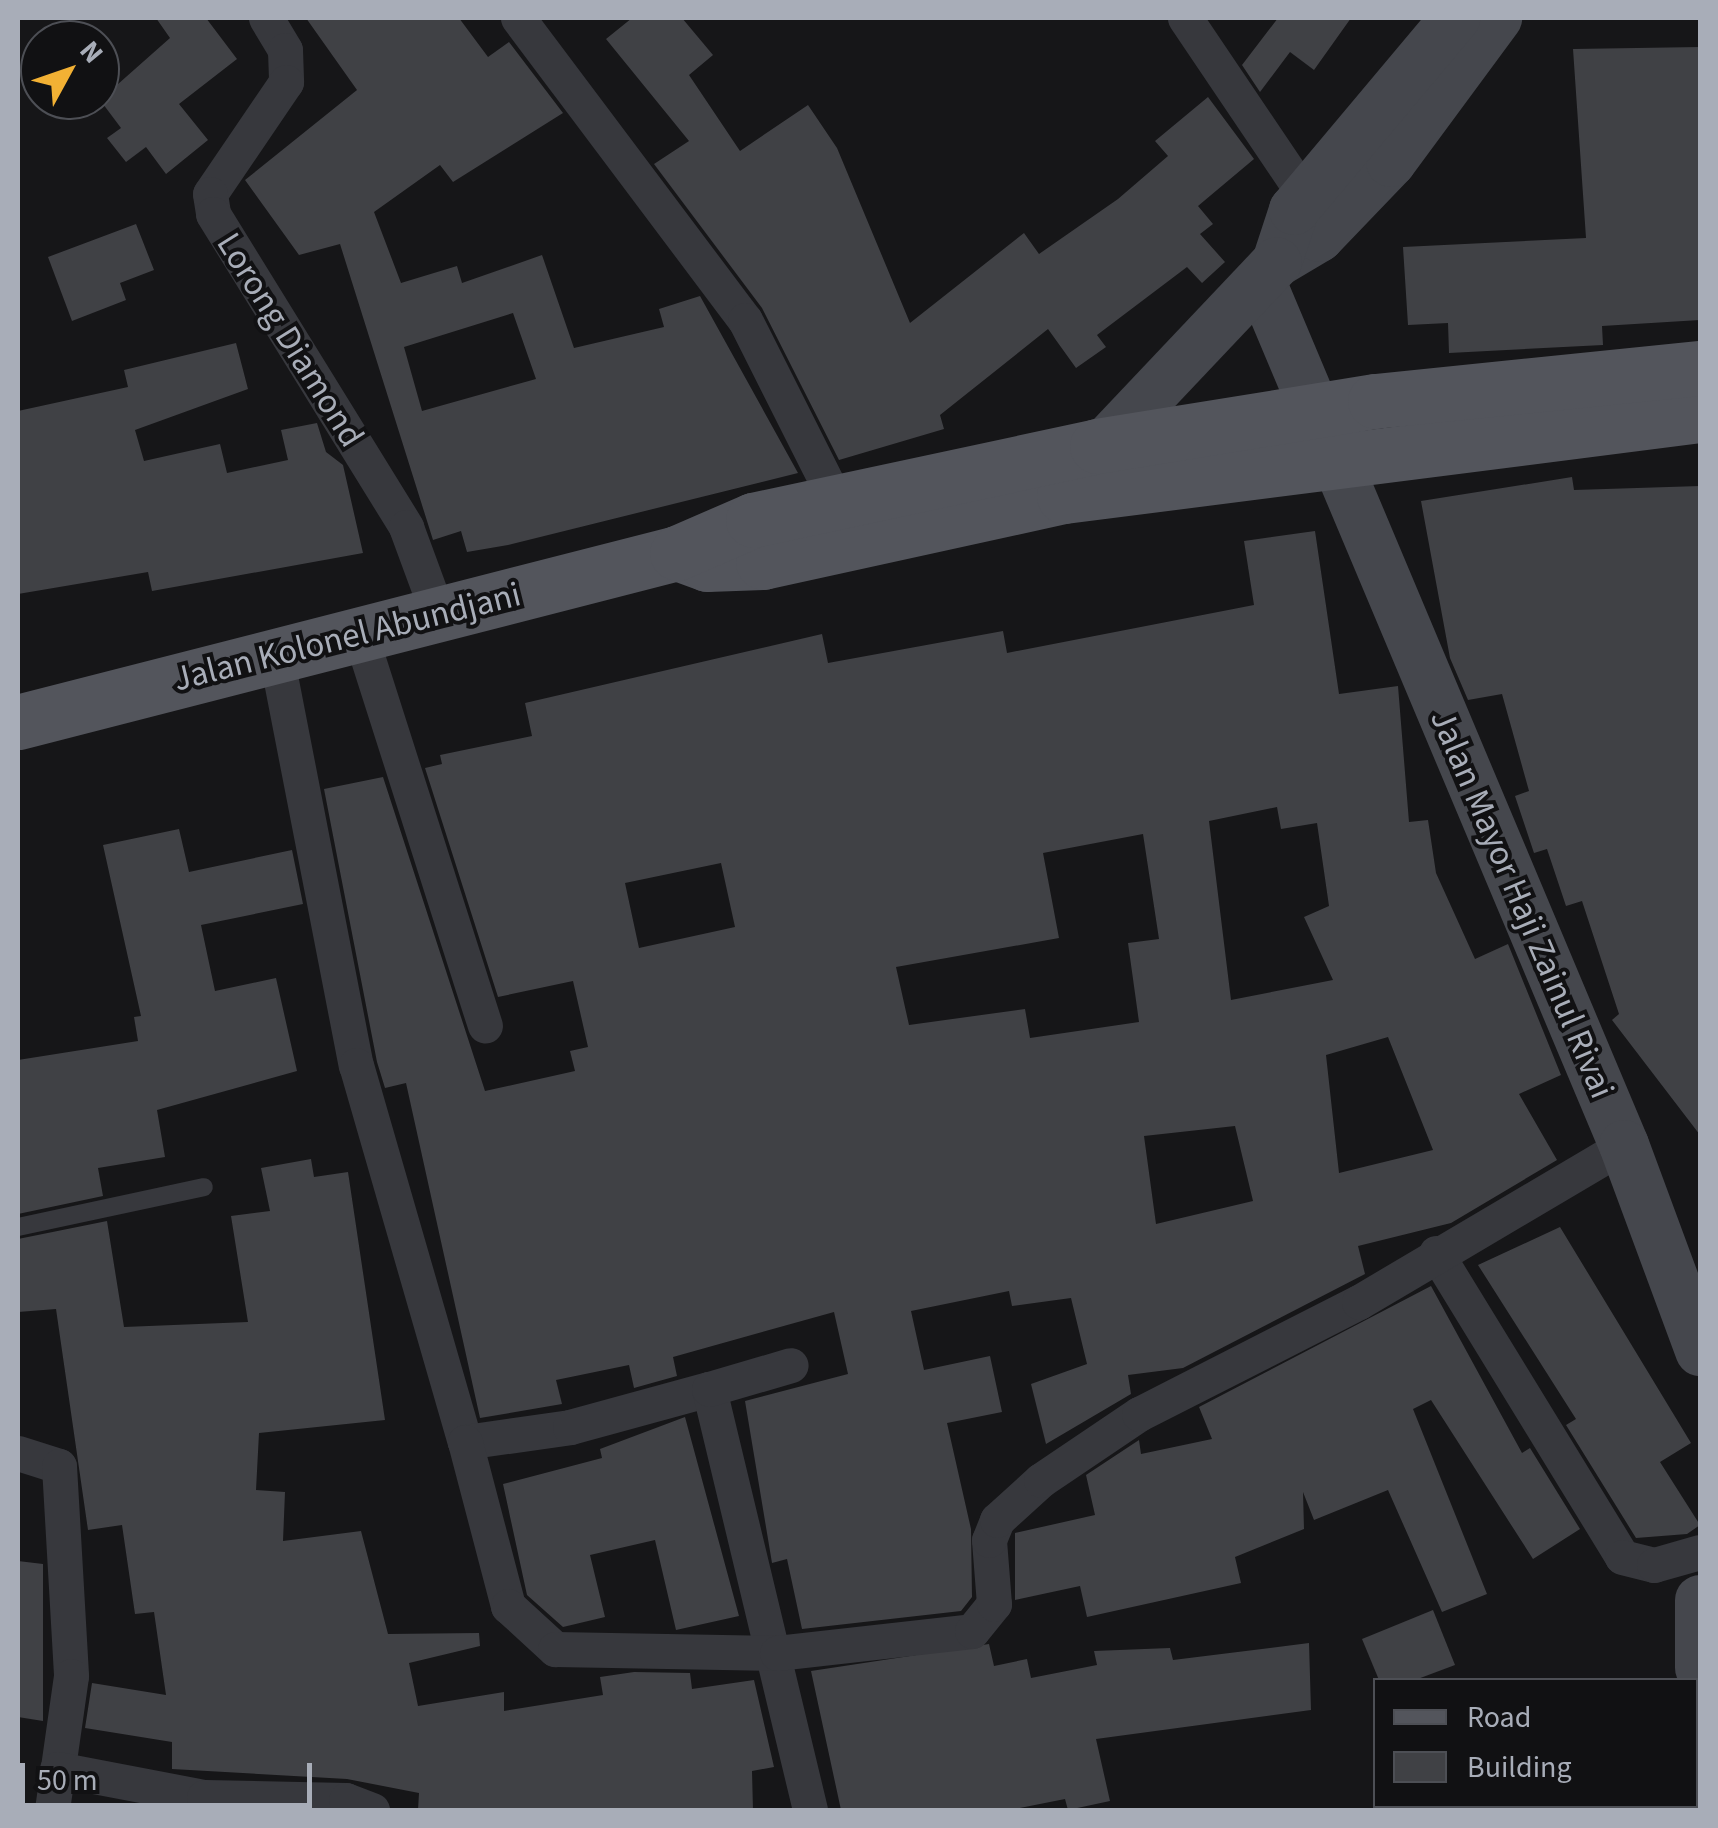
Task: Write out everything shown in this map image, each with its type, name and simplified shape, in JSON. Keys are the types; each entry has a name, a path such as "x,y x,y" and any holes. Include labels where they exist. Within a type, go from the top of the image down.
{"main road":[{"path":"1326,437 1700,368"},
{"path":"1326,437 1700,415"},
{"name":"Jalan Kolonel Abundjani","path":"677,553 707,564 763,562 1326,437"},
{"name":"Jalan Kolonel Abundjani","path":"18,722 677,553 711,534 836,501 1097,446 1326,437"}],"street":[{"name":"Lorong Diamond","path":"266,18 284,50 286,82 210,194 213,214 406,528 438,614"},
{"path":"518,18 745,320 836,501"},
{"path":"1184,18 1304,196"},
{"path":"1269,272 1283,228 1304,196 1455,18"},
{"path":"1064,496 1097,446 1269,272 1320,237 1391,162 1496,18"},
{"name":"Jalan Mayor Haji Zainul Rivai","path":"1269,272 1326,437 1624,1145 1700,1350"},
{"path":"360,634 485,1026"},
{"path":"276,655 356,1066 465,1442 508,1606 537,1641 554,1649 777,1653 980,1628 994,1604 989,1540 1041,1480 1139,1414 1436,1253 1624,1145"},
{"path":"1436,1253 1622,1557 1654,1564 1700,1552"},
{"path":"465,1442 570,1427 791,1365"},
{"path":"709,1389 777,1653 810,1810"},
{"path":"18,1453 59,1466 71,1676 52,1810"},
{"path":"1700,1600 1700,1668"},
{"path":"57,1769 204,1797 346,1800 372,1810"}],"lane":[{"path":"18,1227 204,1187"}],"building":[{"path":"156,18 206,18 237,59 179,104 208,140 166,174 146,147 126,162 107,138 121,128 115,120 120,120 120,82 170,38"},
{"path":"306,18 459,18 488,57 509,42 563,113 453,182 440,165 374,212 401,283 457,266 462,283 542,255 574,348 664,327 659,309 700,296 798,473 508,545 467,552 461,531 433,540 340,244 299,255 245,180 357,90","holes":["513,313 536,379 422,411 404,347"]},
{"path":"632,18 682,18 713,55 689,75 740,151 808,105 837,148 910,323 1024,233 1039,254 1118,199 1168,156 1155,141 1208,97 1254,159 1198,206 1213,224 1200,234 1225,262 1202,283 1187,267 1097,335 1106,347 1076,368 1048,329 940,415 944,429 839,460 762,308 654,164 689,141 606,39"},
{"path":"1278,18 1351,18 1314,70 1290,52 1260,92 1242,65"},
{"path":"1700,47 1700,320 1602,326 1603,345 1449,353 1448,323 1408,325 1403,247 1586,238 1573,49"},
{"path":"136,224 154,270 120,283 126,300 72,321 48,257"},
{"path":"236,343 248,389 135,430 144,461 220,444 227,473 288,460 281,430 317,423 326,452 343,465 363,553 152,591 148,572 18,594 18,411 128,387 124,370"},
{"path":"1572,477 1574,490 1700,486 1700,1135 1612,1020 1619,1014 1582,901 1566,906 1547,849 1534,853 1515,796 1529,791 1502,694 1468,700 1450,658 1421,501"},
{"path":"1315,531 1339,694 1398,686 1409,822 1428,820 1436,873 1475,959 1508,944 1561,1075 1519,1094 1557,1160 1451,1223 1358,1246 1365,1274 1183,1368 1128,1375 1131,1394 1046,1444 1031,1384 1087,1364 1071,1298 1012,1306 1009,1291 911,1311 924,1370 990,1356 1002,1412 947,1423 971,1529 972,1597 961,1611 802,1629 787,1559 772,1563 745,1401 848,1374 834,1312 673,1357 677,1376 634,1388 629,1365 556,1380 562,1404 480,1418 406,1083 385,1088 377,1062 324,789 383,777 485,1091 575,1071 570,1051 588,1047 573,981 498,997 425,768 442,764 440,755 532,736 525,703 822,634 828,663 1003,631 1007,653 1254,605 1244,541","holes":["1277,807 1281,829 1317,823 1329,906 1304,917 1333,980 1231,1000 1209,821","1143,834 1159,939 1128,943 1139,1022 1030,1038 1025,1009 909,1025 896,967 1059,938 1043,853","721,863 735,927 639,948 625,883","1388,1037 1433,1150 1339,1173 1326,1055","1235,1126 1253,1201 1156,1224 1144,1136"]},
{"path":"179,829 189,872 292,850 303,904 201,925 215,991 276,978 297,1071 157,1110 165,1157 98,1168 103,1196 18,1214 18,1060 138,1041 134,1017 141,1016 103,845"},
{"path":"311,1159 314,1177 348,1172 385,1420 259,1433 256,1490 285,1492 283,1541 361,1531 388,1634 479,1633 480,1646 409,1663 418,1706 504,1692 504,1711 603,1695 600,1677 634,1672 690,1673 692,1689 754,1680 774,1767 752,1771 753,1810 418,1810 419,1793 347,1779 172,1769 172,1742 85,1728 92,1683 166,1695 154,1612 135,1614 122,1525 88,1530 56,1309 18,1312 18,1239 107,1221 124,1327 248,1322 231,1216 270,1211 261,1168"},
{"path":"1560,1227 1691,1443 1660,1462 1700,1525 1687,1534 1636,1538 1566,1425 1576,1419 1478,1265"},
{"path":"1431,1286 1522,1453 1530,1448 1580,1529 1533,1559 1431,1400 1413,1409 1487,1594 1442,1612 1388,1490 1314,1520 1303,1492 1304,1529 1235,1557 1241,1583 1087,1617 1080,1586 1015,1600 1015,1533 1095,1515 1086,1475 1139,1440 1141,1454 1212,1439 1199,1407"},
{"path":"685,1417 739,1616 676,1630 655,1540 590,1555 605,1617 563,1627 527,1595 503,1484 602,1458 600,1449"},
{"path":"18,1561 43,1564 43,1721 18,1717"},
{"path":"1433,1610 1455,1665 1420,1678 1378,1678 1362,1639"},
{"path":"1309,1643 1311,1710 1096,1739 1110,1801 1068,1810 1065,1799 1010,1810 841,1810 811,1671 989,1644 994,1666 1027,1659 1031,1678 1097,1665 1094,1651 1170,1648 1173,1660"}]}
